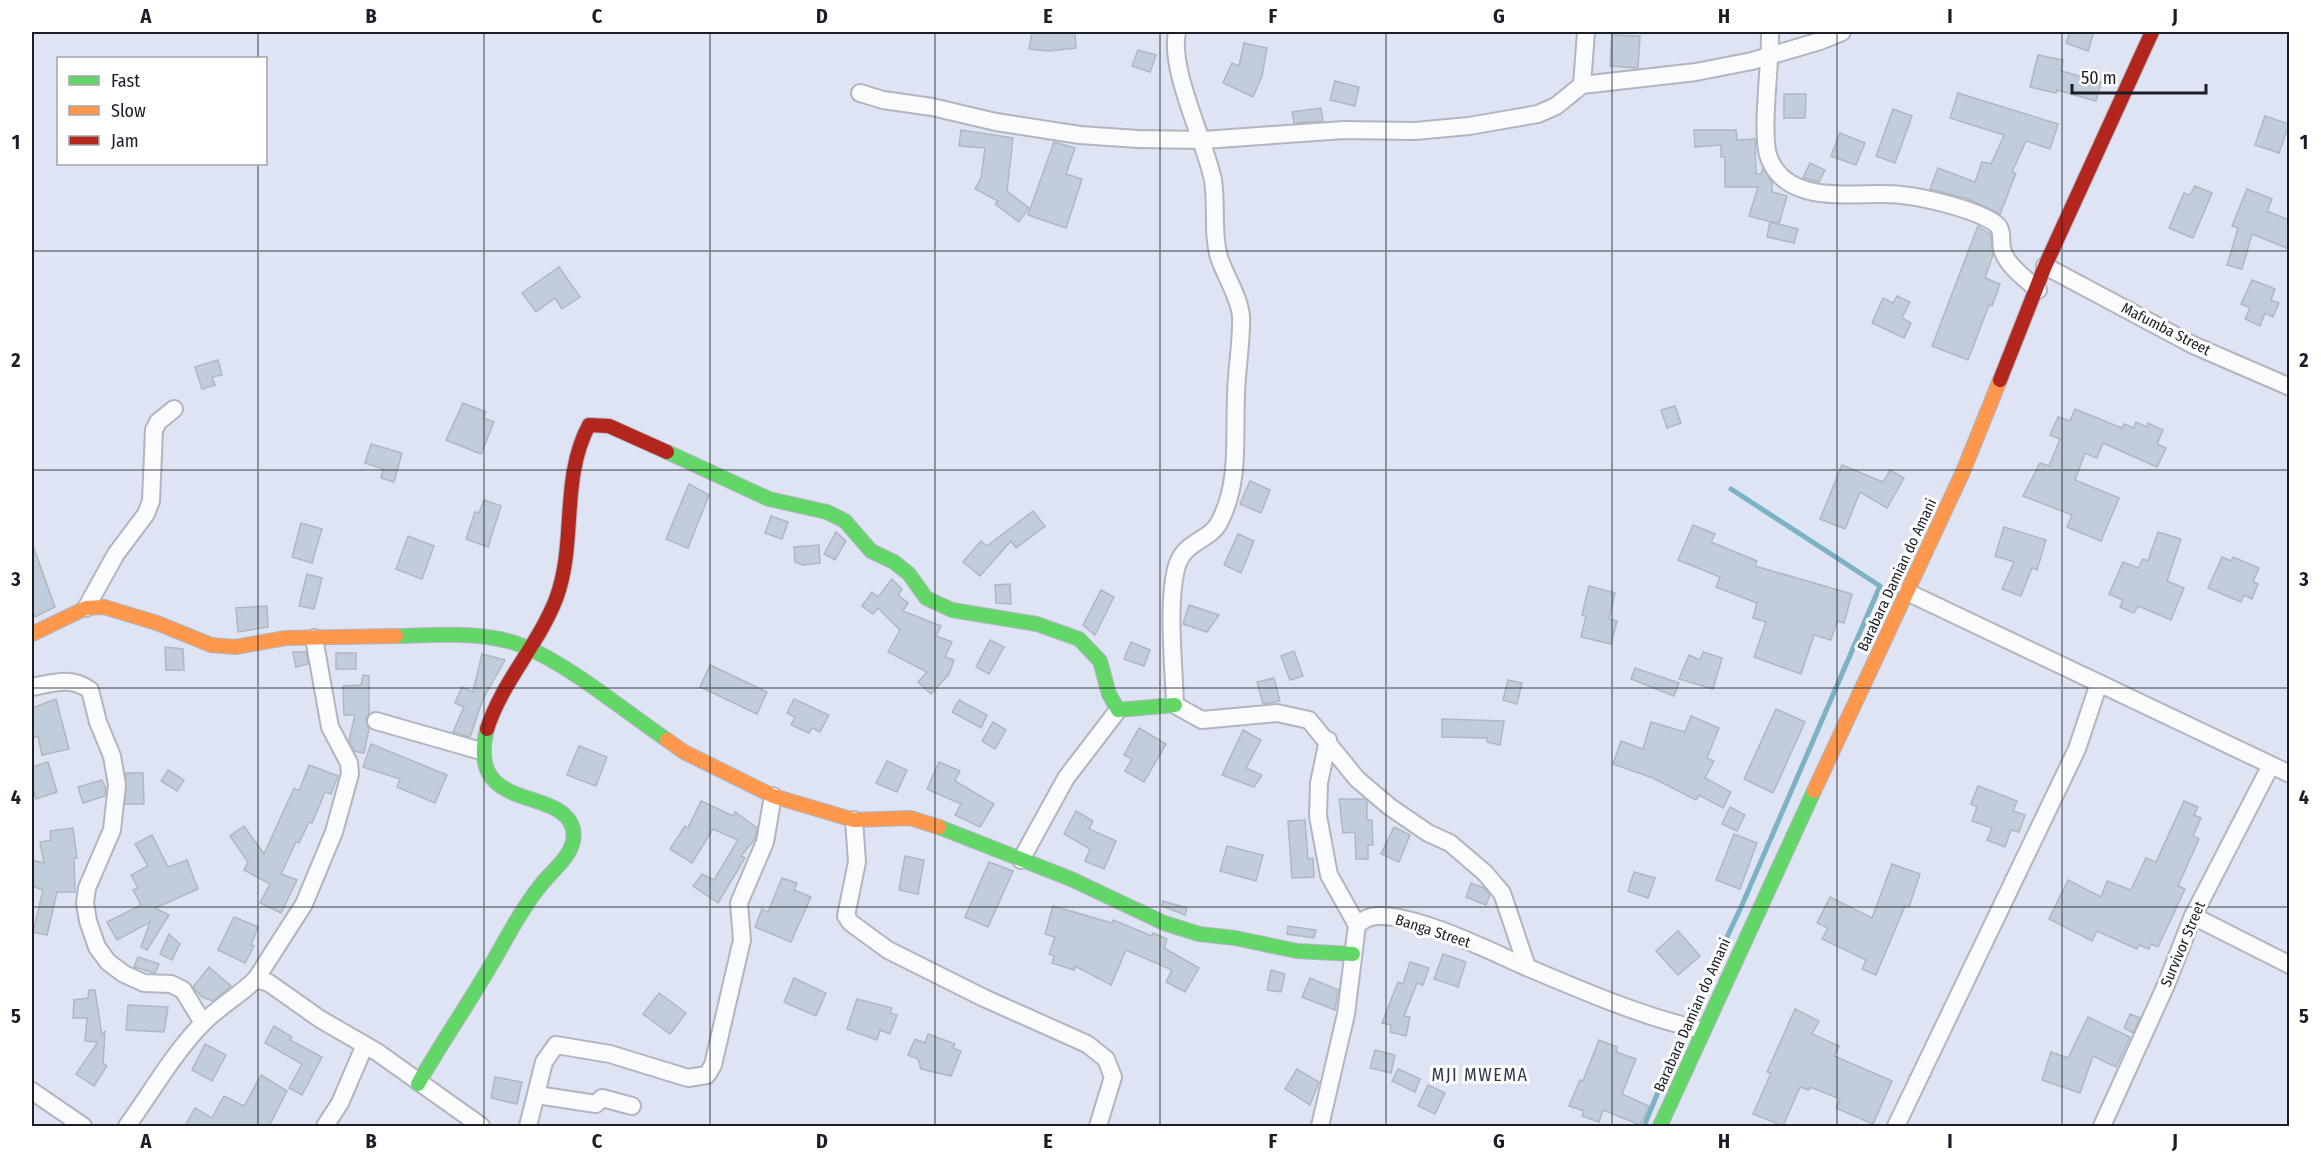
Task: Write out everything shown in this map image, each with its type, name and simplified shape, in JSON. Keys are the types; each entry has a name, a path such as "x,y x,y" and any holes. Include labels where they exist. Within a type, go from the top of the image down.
{"street":[{"path":"1175,705 1173,604 1176,569 1183,551 1216,530 1227,507 1234,480 1236,395 1241,346 1240,312 1218,255 1213,182 1203,140 1177,63 1175,42 1177,32"},
{"path":"1582,85 1586,32"},
{"path":"1770,32 1771,55 1766,135 1768,157 1779,176 1797,187 1825,194 1900,195 1976,213 1998,225 2002,233 2002,249 2007,260 2038,290"},
{"path":"860,93 883,100 932,107 996,122 1080,135 1203,140 1344,130 1415,131 1499,122 1538,114 1556,106 1582,85 1696,72 1771,55 1842,32"},
{"name":"Barabara Damian do Amani","path":"1660,1126 1702,1030 1962,474 2038,290 2045,266 2152,32"},
{"name":"Mafumba Street","path":"2045,266 2193,345 2289,387"},
{"path":"86,608 116,554 146,514 151,501 154,430 158,422 174,409"},
{"path":"418,1084 441,1041 466,1006 537,890 572,845 572,830 567,817 547,804 517,795 494,782 484,766 481,751 512,672 555,600 561,580 581,436 589,425 609,426 769,499 826,512 845,521 871,551 894,562 909,574 926,598 952,610 1037,624 1079,639 1100,661 1109,694 1118,710"},
{"path":"1907,592 2289,774"},
{"path":"32,634 86,608 104,607 211,645 235,647 286,638 462,635 489,638 528,648 581,680 684,752 773,796 854,820 910,818 938,826 1071,879 1164,923 1199,934 1235,938 1297,951 1353,954"},
{"path":"127,1126 179,1052 203,1023 241,994 256,979 304,904 334,832 350,774 349,763 330,727 314,638"},
{"path":"32,687 65,680 81,683 90,690 98,722 112,756 117,785 112,830 87,888 85,903 97,947 108,962 124,974 144,983 171,984 183,990 203,1023"},
{"path":"1896,1126 2073,759 2099,683"},
{"path":"1022,860 1066,778 1118,710 1175,705 1202,720 1259,714 1295,715 1309,720 1328,740 1357,779 1390,807 1428,833 1450,843 1491,879 1502,893 1527,967"},
{"path":"376,721 481,751"},
{"path":"1320,1126 1342,1035 1357,925 1329,875 1318,816 1318,790 1328,740"},
{"name":"Survivor Street","path":"2102,1126 2166,985 2193,916 2271,765"},
{"path":"528,1126 544,1062 556,1045 610,1054 687,1078 707,1075 713,1065 741,940 739,903 765,842 773,796"},
{"path":"854,820 857,862 846,916 851,923 888,950 984,998 1087,1044 1106,1059 1113,1077 1098,1126"},
{"name":"Banga Street","path":"1357,925 1365,918 1377,916 1396,918 1452,934 1527,967 1626,1005 1702,1030"},
{"path":"2193,916 2289,965"},
{"path":"256,979 288,995 320,1019 364,1047 377,1052 418,1084 481,1126"},
{"path":"325,1126 340,1103 364,1047"},
{"path":"32,1091 83,1126"},
{"path":"537,1095 596,1104 602,1098 632,1106"},
{"path":"448,1126 456,1111"}],"building":[{"path":"1032,32 1075,32 1076,48 1049,51 1029,49"},
{"path":"2070,32 2094,32 2088,51 2066,43"},
{"path":"1612,35 1640,36 1638,68 1610,66"},
{"path":"1244,43 1267,48 1262,76 1253,97 1223,83 1232,63 1239,66"},
{"path":"1138,50 1156,55 1150,72 1132,66"},
{"path":"2038,55 2063,60 2061,71 2101,82 2096,101 2057,90 2056,93 2030,87"},
{"path":"1335,81 1359,87 1355,106 1330,100"},
{"path":"1958,93 2058,124 2050,149 2026,141 2012,172 2016,173 2000,214 1968,199 1930,189 1938,168 1975,182 1982,162 1991,164 2004,135 1950,118"},
{"path":"1784,94 1806,94 1805,118 1784,118"},
{"path":"1321,108 1323,121 1294,123 1292,112"},
{"path":"1893,109 1912,116 1895,163 1876,156"},
{"path":"2265,116 2289,124 2279,153 2255,145"},
{"path":"961,130 1013,138 1007,191 1029,208 1019,222 995,204 998,201 975,189 981,178 985,148 959,146"},
{"path":"1694,130 1736,130 1737,140 1755,139 1756,174 1761,174 1763,168 1772,182 1772,192 1787,196 1779,224 1749,216 1758,187 1725,187 1725,157 1721,157 1721,145 1695,147"},
{"path":"1840,133 1865,143 1856,165 1831,156"},
{"path":"1054,142 1075,148 1066,174 1082,179 1066,228 1028,215"},
{"path":"1810,163 1825,170 1819,182 1803,178"},
{"path":"2195,186 2212,193 2193,238 2169,228 2184,193 2190,195"},
{"path":"2247,189 2272,199 2267,211 2289,220 2289,249 2252,234 2242,269 2227,265 2238,228 2232,226"},
{"path":"1770,222 1798,229 1794,243 1767,237"},
{"path":"1978,226 1991,235 1993,255 1985,278 2000,284 1992,306 1989,305 1968,360 1932,346"},
{"path":"559,267 580,297 562,309 555,298 536,312 522,293"},
{"path":"2252,280 2275,289 2271,300 2279,303 2273,317 2265,313 2260,326 2245,319 2250,308 2241,304"},
{"path":"1897,296 1910,302 1902,318 1911,323 1904,338 1872,323 1883,298 1893,303"},
{"path":"218,360 222,375 212,377 215,385 202,389 195,367"},
{"path":"463,403 486,412 483,418 494,422 481,454 446,440"},
{"path":"1675,406 1681,423 1667,428 1661,410"},
{"path":"2075,409 2122,428 2124,424 2134,428 2136,422 2147,427 2148,423 2163,430 2157,444 2166,448 2157,467 2103,443 2097,458 2085,453 2075,480 2119,498 2101,541 2067,527 2072,515 2023,496 2040,463 2049,466 2060,439 2050,435 2058,417 2070,421"},
{"path":"371,444 402,453 394,482 381,478 383,469 365,463"},
{"path":"1842,465 1883,482 1890,470 1904,478 1887,508 1860,492 1845,529 1820,519"},
{"path":"1250,481 1270,490 1261,513 1240,504"},
{"path":"689,484 709,495 688,548 666,539"},
{"path":"484,500 501,506 488,547 466,539 475,512 479,513"},
{"path":"1033,511 1045,526 1016,548 1011,541 980,576 963,562 981,541 987,546"},
{"path":"771,516 788,522 782,539 765,533"},
{"path":"301,523 322,529 312,563 292,557"},
{"path":"1693,525 1715,534 1711,542 1757,561 1755,566 1852,594 1844,623 1837,621 1831,640 1814,635 1801,674 1754,657 1766,622 1753,618 1757,603 1716,587 1720,577 1678,560"},
{"path":"2004,527 2046,540 2037,570 2032,568 2021,596 2002,589 2014,562 1995,556"},
{"path":"836,532 846,541 835,560 824,554"},
{"path":"2158,532 2181,539 2167,581 2184,588 2171,620 2138,606 2134,613 2120,607 2123,600 2109,594 2123,562 2138,568 2143,559 2148,561"},
{"path":"1238,534 1254,541 1241,573 1224,565"},
{"path":"408,536 434,546 422,579 396,569"},
{"path":"819,545 820,563 803,565 795,562 794,547"},
{"path":"33,546 55,607 35,617 32,608"},
{"path":"2222,557 2231,561 2233,557 2259,568 2253,582 2258,584 2252,599 2244,595 2241,602 2208,588"},
{"path":"307,574 322,578 314,609 299,606"},
{"path":"892,579 902,589 898,595 908,603 903,611 941,626 936,636 952,642 945,657 954,660 949,674 931,694 918,682 927,672 888,652 900,630 878,608 873,614 862,606 872,592 878,597"},
{"path":"1010,584 1011,604 996,603 995,585"},
{"path":"1589,586 1615,593 1609,619 1617,621 1611,644 1581,637 1586,616 1582,615"},
{"path":"1101,590 1114,597 1095,635 1083,625"},
{"path":"1189,605 1219,615 1207,632 1183,624"},
{"path":"267,606 268,627 238,632 236,608"},
{"path":"990,640 1004,647 989,674 976,667"},
{"path":"1131,642 1150,650 1144,666 1124,659"},
{"path":"165,647 183,649 184,670 166,670"},
{"path":"1294,651 1303,676 1290,680 1281,656"},
{"path":"293,652 306,652 308,664 296,667"},
{"path":"1703,652 1722,658 1713,689 1679,679 1689,655 1700,660"},
{"path":"336,653 356,653 356,669 336,669"},
{"path":"482,654 505,660 483,699 470,737 453,732 464,707 455,703 462,687 473,692"},
{"path":"710,665 767,692 757,714 700,687"},
{"path":"1635,668 1679,683 1674,696 1631,679"},
{"path":"363,675 369,676 369,713 366,719 369,729 364,753 354,751 349,741 355,715 344,715 343,686 361,685"},
{"path":"1274,678 1280,701 1263,704 1257,682"},
{"path":"1508,680 1522,683 1517,704 1503,700"},
{"path":"56,699 69,749 42,755 38,736 32,738 32,708"},
{"path":"794,699 829,715 820,732 812,728 809,733 791,725 795,717 787,713"},
{"path":"959,700 987,715 981,728 952,712"},
{"path":"1776,709 1805,722 1773,793 1744,779"},
{"path":"1691,716 1719,728 1707,758 1714,761 1705,778 1731,792 1723,808 1699,795 1696,800 1653,778 1613,764 1621,741 1643,749 1651,722 1685,732"},
{"path":"1442,719 1504,721 1500,745 1487,742 1487,738 1442,737"},
{"path":"993,722 1006,730 995,749 982,741"},
{"path":"1139,728 1166,744 1144,782 1125,771 1132,759 1124,755"},
{"path":"1243,730 1261,740 1246,768 1262,775 1254,787 1222,775"},
{"path":"371,744 447,775 435,803 397,787 400,779 363,767"},
{"path":"579,746 607,757 596,786 567,775"},
{"path":"887,761 907,770 897,792 876,783"},
{"path":"48,762 57,792 36,799 32,783 32,767"},
{"path":"939,762 960,771 955,781 994,804 980,827 955,815 961,804 927,789"},
{"path":"309,765 338,776 331,794 325,792 312,823 309,822 299,843 296,842 281,874 297,880 281,913 260,903 270,884 244,870 248,862 230,836 244,826 264,854 294,788 299,791"},
{"path":"168,770 184,780 177,791 161,781"},
{"path":"126,773 143,773 144,804 125,804"},
{"path":"102,780 106,789 105,796 83,803 78,787"},
{"path":"1978,786 2017,801 2013,811 2025,815 2019,832 2011,830 2005,847 1987,840 1992,828 1972,821 1977,807 1971,804"},
{"path":"1339,799 1367,801 1367,820 1372,820 1373,845 1368,845 1368,859 1356,859 1355,832 1343,833"},
{"path":"701,801 733,816 735,812 757,828 755,839 741,856 745,858 718,903 693,886 702,874 714,880 738,840 713,829 692,863 670,849 685,826 688,828"},
{"path":"2184,801 2198,807 2194,815 2201,818 2193,836 2199,839 2178,886 2185,889 2158,947 2151,944 2149,949 2139,945 2137,949 2097,931 2092,941 2049,919 2068,880 2101,897 2107,881 2131,890 2146,858 2156,862"},
{"path":"1730,807 1745,815 1737,831 1722,824"},
{"path":"1076,811 1093,821 1089,829 1116,841 1104,869 1085,861 1090,849 1064,834"},
{"path":"1305,820 1308,859 1313,858 1314,877 1292,878 1288,821"},
{"path":"1394,827 1410,835 1399,862 1381,854"},
{"path":"73,828 77,858 74,858 75,892 57,892 47,935 33,932 43,890 32,886 32,860 44,863 40,842 51,840 50,831"},
{"path":"1734,834 1757,843 1740,889 1716,880"},
{"path":"152,835 168,867 187,860 198,889 155,908 169,915 147,950 141,947 150,922 117,940 107,922 141,905 133,890 138,888 131,875 148,866 135,844"},
{"path":"1227,846 1263,855 1256,881 1220,871"},
{"path":"905,856 924,860 918,894 899,890"},
{"path":"989,862 1013,871 988,927 965,917"},
{"path":"1892,864 1920,874 1909,907 1905,906 1876,975 1862,969 1866,960 1822,939 1828,928 1817,923 1830,897 1872,918"},
{"path":"1634,872 1655,878 1648,898 1628,891"},
{"path":"782,878 797,883 794,890 811,897 791,942 755,927 762,909 768,912"},
{"path":"1471,883 1484,888 1490,895 1486,905 1466,897"},
{"path":"1163,901 1187,908 1185,915 1162,906"},
{"path":"1053,906 1112,923 1113,920 1152,936 1153,933 1167,939 1164,948 1199,968 1185,992 1166,982 1172,970 1126,950 1111,985 1075,966 1074,970 1052,963 1054,956 1049,954 1055,937 1045,934"},
{"path":"234,917 258,927 251,945 254,946 245,963 218,950"},
{"path":"1288,926 1316,930 1314,938 1287,934"},
{"path":"1678,931 1700,956 1678,975 1656,951"},
{"path":"169,934 180,944 172,960 160,954"},
{"path":"1443,954 1466,962 1458,987 1434,979"},
{"path":"138,957 159,964 155,973 134,967"},
{"path":"1410,962 1429,968 1423,985 1417,983 1404,1016 1410,1017 1406,1036 1390,1032 1391,1025 1382,1023 1398,982 1403,984"},
{"path":"209,967 231,986 213,1001 202,997 193,987"},
{"path":"1271,970 1285,974 1281,992 1267,990"},
{"path":"794,978 826,993 816,1016 784,1002"},
{"path":"1310,978 1338,990 1335,1010 1302,997"},
{"path":"89,990 95,990 102,1036 105,1031 103,1063 107,1066 94,1086 76,1074 98,1042 85,1041 87,1018 73,1018 74,1000 88,998"},
{"path":"659,993 686,1013 670,1034 643,1014"},
{"path":"857,999 892,1008 890,1013 897,1015 890,1034 880,1030 877,1040 847,1029"},
{"path":"128,1005 168,1007 164,1032 126,1030"},
{"path":"1795,1009 1819,1021 1812,1034 1839,1046 1834,1056 1892,1081 1873,1124 1836,1108 1840,1099 1810,1087 1809,1090 1800,1087 1783,1126 1753,1114 1771,1073 1767,1072"},
{"path":"2130,1014 2140,1018 2133,1033 2124,1028"},
{"path":"2088,1017 2130,1037 2116,1067 2093,1056 2080,1093 2042,1080 2051,1052 2068,1058"},
{"path":"274,1026 292,1037 290,1040 322,1057 302,1095 289,1088 302,1064 265,1043"},
{"path":"928,1034 955,1044 953,1048 961,1051 951,1076 921,1069 918,1059 908,1055 915,1039 925,1043"},
{"path":"1599,1040 1617,1047 1616,1052 1636,1059 1622,1094 1649,1106 1640,1125 1603,1110 1599,1122 1582,1116 1584,1111 1569,1106 1580,1080 1583,1081"},
{"path":"205,1044 226,1055 212,1081 192,1070"},
{"path":"1375,1050 1395,1055 1391,1073 1370,1068"},
{"path":"1297,1069 1319,1082 1310,1105 1285,1089"},
{"path":"1398,1069 1420,1079 1415,1092 1392,1081"},
{"path":"261,1075 287,1091 269,1126 185,1126 195,1108 212,1118 224,1096 244,1106"},
{"path":"495,1077 522,1082 517,1104 491,1098"},
{"path":"1428,1085 1445,1093 1435,1114 1418,1106"}],"waterway":[{"path":"1644,1126 1685,1027 1742,905 1880,586 1731,489"}],"traffic: fast":[{"path":"667,452 769,499 827,512 845,521 871,551 894,562 909,574 926,598 952,610 1037,624 1079,639 1100,661 1109,694 1118,710 1175,705"},
{"path":"396,636 480,636 513,642 563,667 667,740"},
{"path":"418,1084 525,907 568,853 574,838 573,829 565,816 552,807 502,787 490,775 484,756 487,729"},
{"path":"1660,1126 1814,791"},
{"path":"939,827 1071,879 1164,923 1199,934 1235,938 1297,951 1353,954"}],"traffic: slow":[{"path":"1814,791 1962,474 2000,380"},
{"path":"32,634 86,608 104,607 157,623 211,645 235,647 286,638 396,636"},
{"path":"667,740 684,752 773,796 854,820 910,818 939,827"}],"traffic: jam":[{"path":"2000,380 2045,266 2152,32"},
{"path":"487,729 502,695 540,632 556,599 566,556 575,467 580,446 589,425 609,426 667,452"}],"district":[{"name":"MJI MWEMA","path":"1480,1075"}]}
